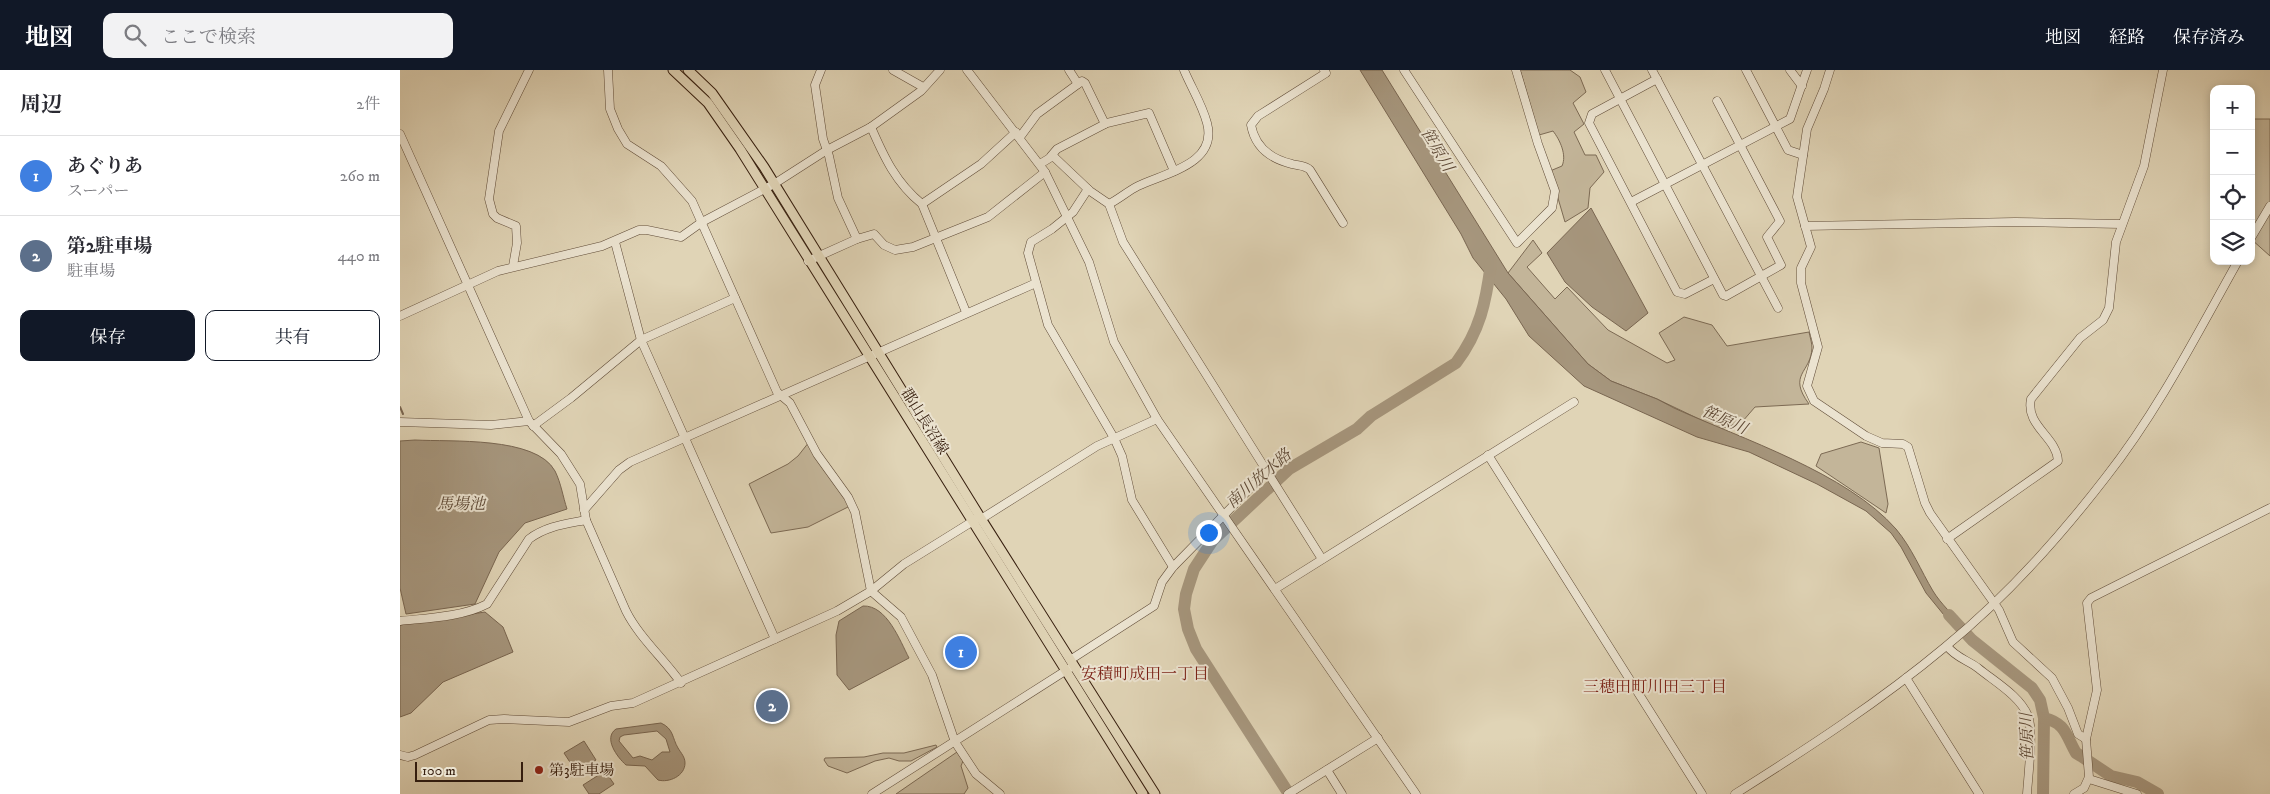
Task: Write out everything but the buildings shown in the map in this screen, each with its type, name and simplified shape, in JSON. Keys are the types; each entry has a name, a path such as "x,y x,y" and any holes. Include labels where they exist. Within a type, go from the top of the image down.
{"main road":[{"name":"郡山長沼線","path":"673,70 708,104 764,189 869,357 978,520 1155,794"},
{"name":"郡山長沼線","path":"688,70 712,93 726,111 774,184 878,352 978,520 1064,671 1143,794"}],"street":[{"path":"513,266 518,243 516,226 497,218 489,199 499,131 529,70"},
{"path":"608,70 610,109 627,144 661,166 692,201 777,392 790,403 798,415 817,454 844,491 855,512 871,590 901,617 932,675 955,742 976,774 1000,794"},
{"path":"822,70 815,85 819,119 838,198 857,238"},
{"path":"893,70 923,87"},
{"path":"400,316 513,266 531,264 615,242 639,230 680,237 702,222 774,184 827,150 871,127 917,94 940,70"},
{"path":"968,70 1045,172 1089,262 1114,342 1157,418 1416,794"},
{"path":"1069,70 1078,84"},
{"path":"1109,204 1138,186 1197,160 1205,146 1208,131 1203,111 1184,70"},
{"path":"1324,70 1326,73 1258,116 1251,125 1258,143 1276,160 1306,166 1310,170 1343,223"},
{"path":"1404,70 1517,243 1552,208 1555,191 1538,144 1516,70"},
{"path":"1605,70 1714,279 1723,295 1726,296 1782,265 1768,237 1770,231 1779,226 1780,219 1717,100"},
{"path":"1652,70 1778,308"},
{"path":"1746,70 1790,152 1803,156"},
{"path":"1790,70 1802,86"},
{"path":"1631,202 1791,117 1807,70"},
{"path":"1830,70 1807,129 1797,197 1810,248 1801,268 1800,282 1818,347 1808,379 1808,391 1814,401 1866,436 1882,443 1907,445 1911,452 1925,504 1947,539 1994,603 2014,642 2052,678 2068,708 2078,734 2086,742"},
{"path":"1947,539 2058,461 2056,453 2032,417 2029,407 2031,399 2080,338 2105,317 2109,308 2114,251 2121,224 2138,186 2144,166 2163,70"},
{"path":"1658,79 1592,114 1589,123 1677,292 1684,294 1714,279"},
{"path":"922,204 981,164 1018,134 1037,114 1082,81 1085,83 1105,124"},
{"path":"1040,164 1057,149 1105,124 1149,113 1174,170"},
{"path":"871,127 882,155 909,194 922,204 966,312"},
{"path":"400,134 467,286 531,423 567,461 580,484 586,520 634,626 664,659 678,684"},
{"path":"1051,156 1088,189 1109,204 1125,246 1322,559"},
{"path":"808,262 857,238 875,234 884,245 895,250 937,238 992,214 1045,172"},
{"path":"1088,189 1077,208 1052,229 1031,242 1028,253 1053,334 1114,438 1122,456 1132,500 1173,567"},
{"path":"2255,231 2270,206"},
{"path":"1805,226 2015,222 2121,224"},
{"path":"615,242 641,340 774,639"},
{"path":"1735,794 1851,719 1947,646 1994,603 2070,521 2107,476 2188,351 2236,265"},
{"path":"584,510 624,466 966,312 1036,283"},
{"path":"400,422 490,425 531,423 576,395 641,340 735,298"},
{"path":"1275,589 1574,402"},
{"path":"400,755 408,757 415,755 489,720 504,718 569,722 611,706 633,703 678,684 837,611 871,590 904,564 1079,457 1157,418"},
{"path":"1488,455 1702,794"},
{"path":"872,794 1064,671 1071,663 1154,606 1160,585 1173,567 1267,471"},
{"path":"2074,794 2083,790 2089,778 2086,742 2097,690 2086,611 2088,600 2270,508"},
{"path":"400,621 446,616 478,609 487,604 529,539 538,532 552,527 586,520"},
{"path":"1947,646 1952,653 1974,665 2015,698 2027,714 2030,735 2027,794"},
{"path":"1906,678 1979,794"},
{"path":"1288,794 1378,738"},
{"path":"1327,770 1342,794"},
{"path":"2089,778 2137,794"}],"shaded area":[{"path":"1520,70 1570,70 1580,77 1586,92 1573,103 1584,124 1574,132 1585,155 1596,155 1604,172 1590,188 1588,208 1565,222 1550,171 1562,166 1564,157 1562,148 1553,131 1539,135"},
{"path":"2255,119 2270,119 2270,256 2255,243"},
{"path":"1533,240 1542,253 1527,267 1555,299 1567,287 1608,330 1667,363 1675,360 1659,333 1684,317 1712,325 1727,346 1809,332 1812,346 1811,356 1802,374 1800,386 1809,404 1755,407 1742,422 1720,429 1657,399 1611,381 1588,364 1508,273"},
{"path":"809,442 850,506 808,527 771,533 749,484 788,464 798,456"},
{"path":"1861,442 1879,448 1888,504 1886,513 1816,466 1821,454"},
{"path":"936,745 937,747 911,761 899,761 889,758 875,761 847,773 828,766 824,760 825,758 904,753"},
{"path":"957,752 963,761 961,766 968,788 964,794 896,794"}],"water":[{"path":"1360,70 1382,70 1508,273 1588,364 1611,381 1657,399 1792,459 1850,491 1875,509 1902,536 1936,596 1963,626 1957,631 1926,593 1901,547 1891,533 1866,511 1817,484 1749,452 1697,437 1584,386 1529,336 1506,299 1473,258 1461,234"},
{"path":"1591,208 1648,313 1626,331 1592,307 1565,282 1547,253"},
{"name":"馬場池","path":"400,441 470,441 512,446 530,452 545,460 555,471 559,480 567,509 525,523 499,552 475,604 406,614 400,588"},
{"path":"863,606 879,611 886,618 892,625 909,658 849,690 837,675 836,635 839,621"},
{"path":"485,612 503,627 513,652 443,682 411,713 400,717 400,625"},
{"path":"661,723 665,725 671,731 684,759 685,763 682,772 676,778 662,781 658,780 645,766 626,765 615,752 611,742 612,733 616,729","holes":["657,731 666,739 670,752 662,752 652,760 640,756 633,758 619,741 620,737 624,735"]},
{"path":"584,741 596,760 577,773 564,753"},
{"path":"605,771 614,784 599,794 589,794 583,785"}],"waterway":[{"name":"南川放水路","path":"1289,794 1196,649 1188,629 1184,609 1186,594 1194,569 1213,540 1289,469 1357,429 1371,416 1456,363 1471,339 1481,316 1491,263"},
{"path":"400,407 403,414"},
{"name":"笹原川","path":"1949,615 1972,640 2032,688 2040,700 2044,718 2043,794"},
{"path":"2044,718 2057,723 2061,727 2076,753 2111,776 2137,782 2158,794"}],"place":[{"name":"あぐりあ","path":"961,652"},
{"name":"第2駐車場","path":"772,706"},
{"name":"第3駐車場","path":"539,770"}],"district":[{"name":"安積町成田一丁目","path":"1145,673"},
{"name":"三穂田町川田三丁目","path":"1655,686"}]}
